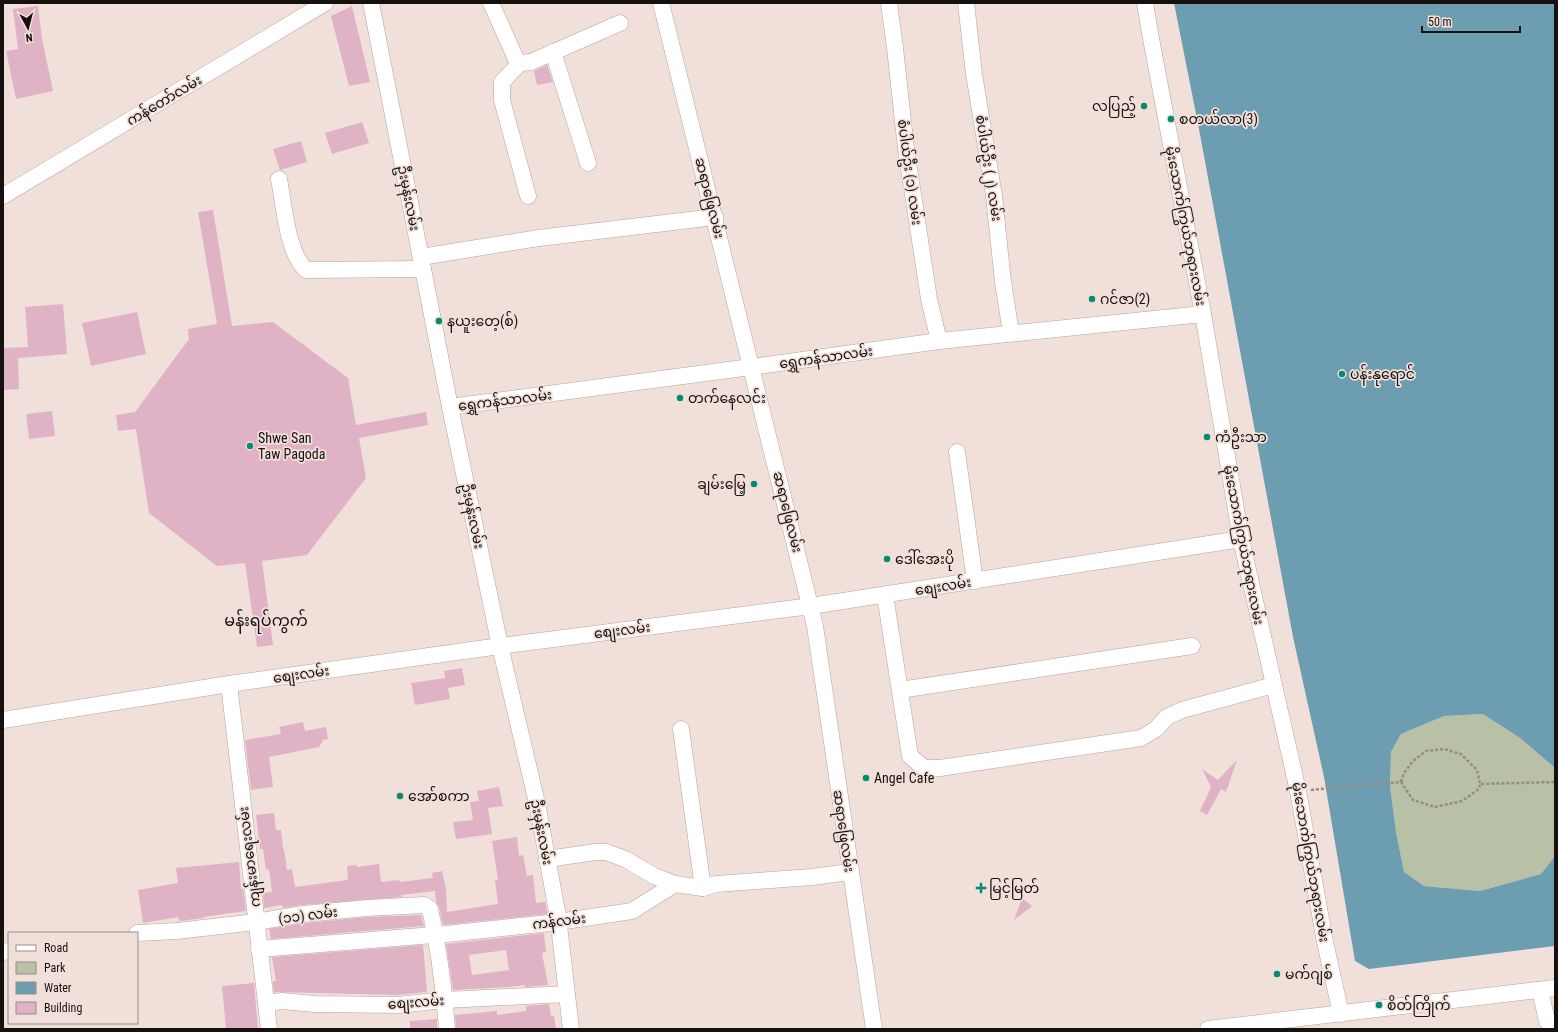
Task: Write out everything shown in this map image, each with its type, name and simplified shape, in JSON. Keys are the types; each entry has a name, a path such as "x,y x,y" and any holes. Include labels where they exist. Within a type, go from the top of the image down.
{"street":[{"name":"ကန်တော်လမ်း","path":"3,196 325,3"},
{"name":"ဦးမှန်းလမ်း","path":"371,3 450,407 500,646 537,803 558,922 570,1029"},
{"path":"491,3 516,59 520,63"},
{"name":"ဆရာဖြေလမ်း","path":"661,3 811,606 824,680 835,768 874,1029"},
{"name":"စံပါယ်ဦး (၁) လမ်း","path":"888,3 895,48 906,149 929,299 939,341"},
{"name":"စံပါယ်ဦး (၂) လမ်း","path":"966,3 974,74 994,196 1003,282 1011,333"},
{"name":"မိုးသောက်ကြွယ်ဘုရားလမ်း","path":"1146,3 1150,33 1203,314 1241,539 1298,791 1325,942 1341,1014"},
{"path":"528,196 502,100 502,82 520,63 531,62 620,23"},
{"path":"553,52 588,163"},
{"path":"279,179 292,246 300,264 306,270 422,263 539,238 715,217"},
{"name":"‌ရွှေကန်သာလမ်း","path":"450,407 939,341 1203,314"},
{"path":"957,452 975,581"},
{"name":"စျေးလမ်း","path":"3,720 229,684 500,646 811,606 1241,539"},
{"path":"885,595 910,756 924,768 948,766 1141,738 1156,729 1167,717 1182,710 1274,685"},
{"path":"900,690 1192,646"},
{"name":"ကျန်းမာရေးလမ်း","path":"229,684 269,1029"},
{"path":"681,729 703,888"},
{"path":"547,859 606,852 625,860 654,876 675,884 703,888 716,884 812,878 850,872"},
{"name":"ကန်လမ်း","path":"259,949 436,935 558,922 632,911 675,884"},
{"name":"(၁၁) လမ်း","path":"138,933 177,931 256,922 303,914 367,908 424,905 430,909 436,935"},
{"path":"436,935 445,1000 447,1029"},
{"path":"1208,1029 1548,989 1547,1021 1554,1029"},
{"name":"စျေးလမ်း","path":"266,1003 282,1001 315,1004 398,1005 445,1000 566,994"}],"path":[{"path":"1444,749 1461,754 1477,770 1480,784 1479,789 1462,802 1435,807 1413,800 1401,782 1404,773 1413,761 1426,751 1444,749"},
{"path":"1322,789 1401,782"},
{"path":"1480,784 1555,782"}],"green space":[{"path":"1483,714 1520,738 1555,768 1555,856 1541,874 1480,891 1424,886 1404,872 1396,832 1390,786 1391,752 1401,734 1444,716"}],"water":[{"path":"1174,3 1555,3 1555,768 1520,738 1483,714 1444,716 1401,734 1391,752 1390,786 1396,832 1404,872 1424,886 1480,891 1541,874 1555,856 1555,946 1369,969 1355,961 1324,777 1293,637 1199,129"}],"building":[{"path":"38,6 42,39 53,91 16,99 6,51 18,49 13,9"},
{"path":"352,6 370,82 349,86 331,16"},
{"path":"547,65 553,82 537,85 534,71"},
{"path":"362,122 369,143 332,154 325,133"},
{"path":"301,141 307,162 280,170 273,149"},
{"name":"Shwe San Taw Pagoda","path":"213,210 232,326 273,322 348,378 356,425 426,412 428,425 359,438 366,478 307,555 262,561 273,645 257,647 245,563 217,566 149,513 136,429 118,431 116,415 135,412 189,339 188,329 217,324 198,212"},
{"path":"63,304 67,354 18,358 19,389 3,390 3,348 28,347 25,307"},
{"path":"137,312 146,354 91,366 82,323"},
{"path":"52,411 55,436 29,439 26,414"},
{"path":"462,668 465,685 448,688 450,699 415,705 411,683 445,678 444,671"},
{"path":"303,722 305,731 326,727 328,739 323,740 319,747 269,757 273,787 251,790 245,740 281,734 279,727"},
{"path":"1237,760 1226,792 1221,789 1207,815 1200,811 1211,787 1202,769 1218,780"},
{"path":"499,787 503,806 488,808 492,834 456,839 453,822 473,820 470,802 479,801 477,791"},
{"path":"274,813 276,830 281,830 287,870 292,869 295,887 348,880 347,866 357,865 357,867 379,864 381,882 399,880 400,882 433,878 432,873 442,871 446,889 447,912 498,904 495,880 498,880 492,841 517,837 519,856 523,855 527,876 533,875 536,903 545,902 548,914 443,925 439,907 436,902 435,891 401,895 402,897 302,905 283,908 282,905 264,908 263,893 272,892 269,869 266,870 263,849 260,849 256,815"},
{"path":"239,862 241,889 243,889 246,911 179,921 179,917 143,923 138,890 178,883 176,868"},
{"path":"1022,898 1032,906 1014,920"},
{"path":"421,915 424,926 271,939 269,929 304,923 368,917"},
{"path":"544,933 546,952 542,953 548,985 525,987 525,985 453,990 446,944","holes":["506,950 509,970 472,975 469,955"]},
{"path":"423,945 427,992 398,995 274,992 273,981 276,981 272,957"},
{"path":"254,983 258,1029 226,1029 222,986"},
{"path":"549,1004 551,1016 554,1016 556,1029 456,1029 455,1015 497,1011 497,1015 526,1011 526,1006"},
{"path":"437,1019 437,1029 410,1029 410,1021"}],"place":[{"name":"လပြည့်","path":"1144,106"},
{"name":"စတယ်လာ(3)","path":"1171,119"},
{"name":"ဂင်ဇာ(2)","path":"1092,299"},
{"name":"နယူးတေ့(စ်)","path":"439,321"},
{"name":"ပန်းနုရောင်","path":"1342,374"},
{"name":"တက်နေလင်း","path":"680,398"},
{"name":"ကံဦးသာ","path":"1207,437"},
{"name":"Shwe San Taw Pagoda","path":"250,446"},
{"name":"ချမ်းမြေ့","path":"754,484"},
{"name":"ဒေါ်အေးပို","path":"887,559"},
{"name":"Angel Cafe","path":"866,778"},
{"name":"အော်စကာ","path":"400,796"},
{"name":"မြင့်မြတ်","path":"981,888"},
{"name":"မက်ဂျစ်","path":"1277,974"},
{"name":"စိတ်ကြိုက်","path":"1379,1005"}],"district":[{"name":"မန်းရပ်ကွက်","path":"266,620"}]}
